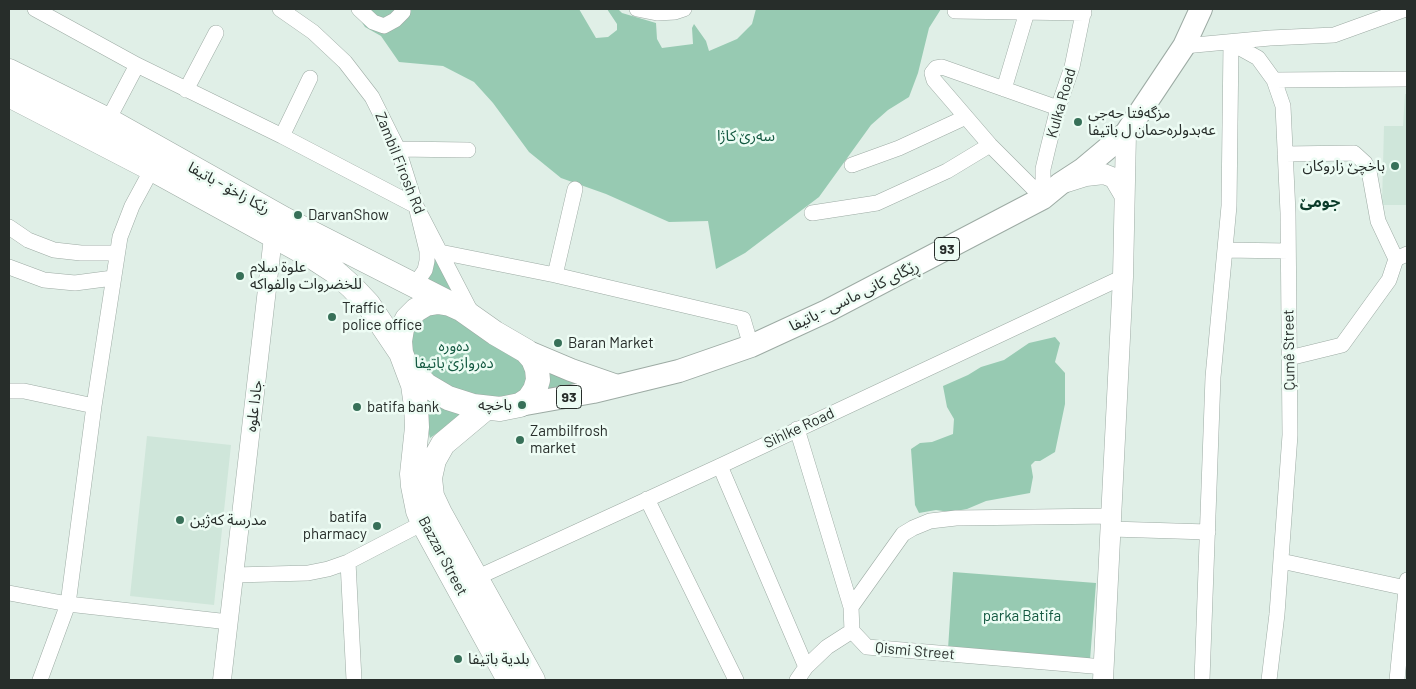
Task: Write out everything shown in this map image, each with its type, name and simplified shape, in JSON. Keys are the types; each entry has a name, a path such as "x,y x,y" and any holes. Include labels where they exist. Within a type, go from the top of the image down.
{"highway":[{"name":"رێکا زاخۆ - باتیفا","path":"9,71 108,120 284,219 450,304"},
{"name":"رێکا زاخۆ - باتیفا","path":"9,95 152,169 321,262 352,286 368,304 403,359"},
{"path":"438,302 450,304 474,317 495,333 526,351 533,359 537,369 538,380 535,390 529,399 520,405 500,409 461,403 437,392 417,376 403,359 400,341 402,330 411,314 426,304 438,302"},
{"name":"Bazzar Street","path":"403,359 413,385 416,406 417,427 412,461 413,486 417,505 423,523 506,678"},
{"name":"Bazzar Street","path":"486,408 444,444 434,460 430,478 432,496 533,680"}],"main road":[{"name":"ڕێگای کانی ماسی - باتيفا","path":"520,405 569,397 679,371 751,346 844,302 1051,191 1083,169 1126,133 1184,46 1201,9"},
{"path":"1104,674 1123,277 1126,133"},
{"path":"1051,191 1086,176 1104,174 1114,178 1124,195"},
{"name":"93","path":"526,351 571,370 617,386"}],"street":[{"path":"35,9 137,65 282,136 416,206 427,251 427,261 425,270 414,286"},
{"name":"Zambil Firosh Rd","path":"280,9 313,32 345,62 372,97 398,149 416,206 474,317"},
{"path":"359,9 373,22 384,26 395,20 403,12 403,9"},
{"path":"637,9 657,13 675,12 684,9"},
{"path":"1184,46 1270,38 1334,36 1406,9"},
{"path":"955,12 1084,11"},
{"name":"Kulka Road","path":"1051,191 1043,169 1058,108 1072,67 1084,11"},
{"path":"1004,89 1027,12"},
{"path":"186,90 216,33"},
{"path":"1202,680 1213,377 1229,206 1231,42"},
{"name":"Çumê Street","path":"1231,42 1258,58 1274,80 1283,106 1288,251 1290,435 1277,614 1269,680"},
{"path":"108,120 137,65"},
{"path":"1051,191 990,145 934,80 932,74 936,68 942,67 1058,108"},
{"path":"282,136 310,78"},
{"path":"1274,80 1407,79"},
{"path":"852,165 899,148 966,117"},
{"path":"812,213 877,203 947,171 990,145"},
{"path":"398,149 468,150"},
{"path":"1285,154 1354,153 1366,163 1378,221 1402,256 1389,280 1342,345 1289,358"},
{"path":"40,680 68,604 116,253 125,221 152,169"},
{"path":"554,275 575,189"},
{"path":"9,227 28,240 54,250 81,253 116,253"},
{"name":"جادا علوه","path":"222,680 274,237"},
{"path":"1225,250 1288,251"},
{"path":"440,252 554,275 742,319 751,346"},
{"path":"9,267 44,280 75,283 113,278"},
{"name":"Sihlke Road","path":"476,578 1123,277"},
{"path":"9,391 24,391 94,406"},
{"path":"797,429 851,607 852,631 827,647 806,667 797,680"},
{"path":"720,466 806,667"},
{"path":"647,498 736,680"},
{"path":"851,607 903,534 912,528 930,521 956,518 1111,522 1208,532"},
{"path":"234,575 308,573 348,562 423,523"},
{"path":"1281,561 1406,583 1405,626 1397,680"},
{"path":"348,562 354,680"},
{"path":"9,593 68,604 229,622"},
{"name":"Qismi Street","path":"852,631 866,647 1104,674"}],"shaded area":[{"name":"باخچێ زاروکان","path":"1405,94 1407,94 1407,205 1382,205 1384,126 1403,126"},
{"name":"مدرسة كه‌ژين","path":"147,436 231,445 214,605 130,596"}],"green space":[{"name":"سەرێ کاژا","path":"353,9 579,9 596,38 608,37 617,30 617,24 607,9 618,9 622,13 656,23 657,39 662,48 693,44 692,28 694,24 706,41 709,51 737,39 752,24 756,9 941,9 929,28 918,73 909,97 888,110 871,125 819,197 745,253 716,269 708,221 669,222 606,194 561,178 529,152 493,103 474,82 443,66 399,62 381,36 365,27"},
{"path":"432,251 460,303 424,285"},
{"name":"ده‌وره‌ ده‌روازێ باتيفا","path":"453,311 530,368 526,392 490,403 432,383 406,348 413,317"},
{"path":"1055,337 1060,343 1055,362 1065,373 1065,404 1055,452 1040,461 1035,461 1031,465 1033,477 1030,493 986,501 967,509 950,512 936,510 919,513 915,505 911,449 920,443 932,442 953,434 954,419 947,407 943,386 981,367 1004,360 1029,343"},
{"path":"543,367 592,386 538,398"},
{"path":"417,386 467,412 430,438"},
{"name":"parka Batifa","path":"953,572 1096,583 1090,660 948,649"}],"place":[{"name":"مزگەفتا حەجی عەبدولرەحمان ل باتیفا","path":"1078,122"},
{"name":"باخچێ زاروکان","path":"1395,166"},
{"name":"DarvanShow","path":"298,215"},
{"name":"علوة سلام للخضروات والفواكه","path":"240,276"},
{"name":"Traffic police office","path":"332,317"},
{"name":"Baran Market","path":"558,343"},
{"name":"باخچە","path":"522,405"},
{"name":"batifa bank","path":"357,407"},
{"name":"Zambilfrosh market","path":"520,440"},
{"name":"مدرسة كه‌ژين","path":"180,520"},
{"name":"batifa pharmacy","path":"377,526"},
{"name":"بلدية باتيفا","path":"458,659"}],"district":[{"name":"جومێ","path":"1320,202"}]}
